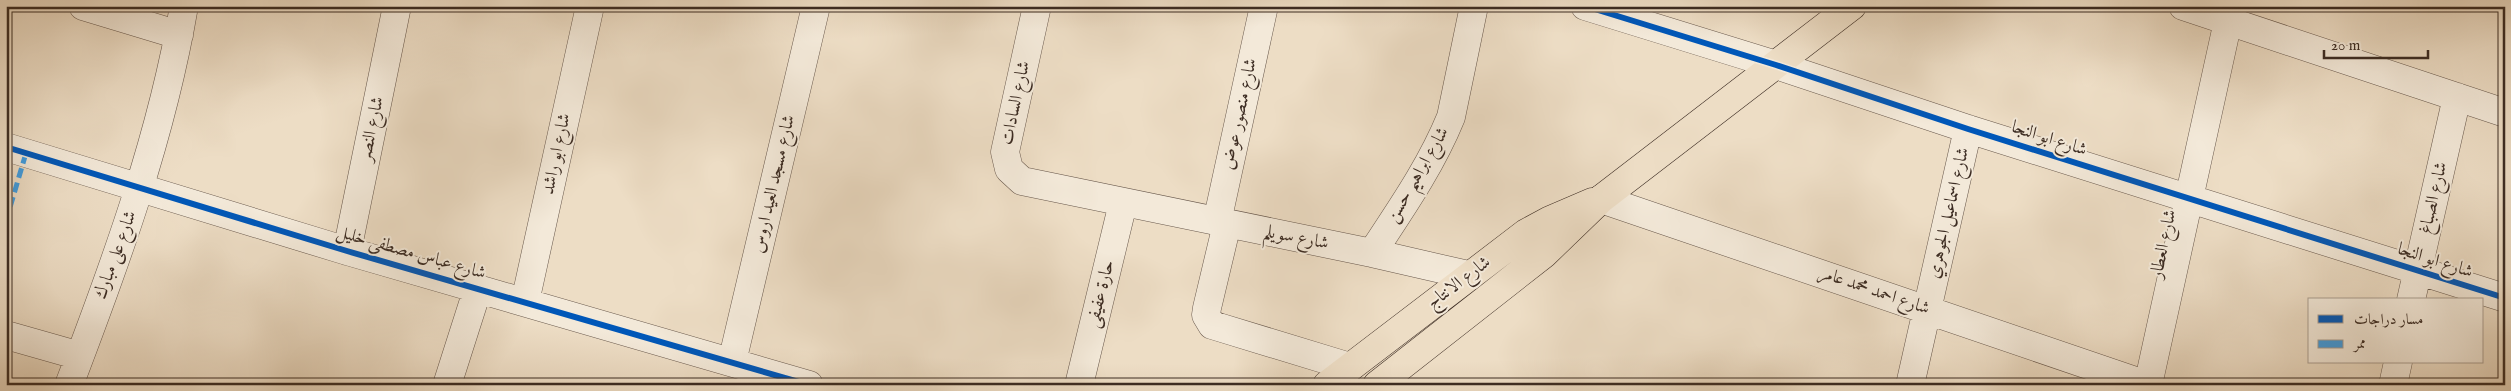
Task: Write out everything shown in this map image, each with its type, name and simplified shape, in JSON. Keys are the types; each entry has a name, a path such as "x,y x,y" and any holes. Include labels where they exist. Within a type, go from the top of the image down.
{"main road":[{"name":"شارع الانتاج","path":"1377,385 1544,254 1601,200 1852,6"},
{"name":"شارع الانتاج","path":"1327,385 1468,275 1526,233 1575,208 1601,200"}],"street":[{"path":"83,6 179,35"},
{"name":"شارع على مبارك","path":"68,385 140,187 179,35 184,6"},
{"name":"شارع النصر","path":"347,251 397,6"},
{"name":"شارع ابو راشد","path":"525,302 590,6"},
{"name":"شارع مسجد العيد اروس","path":"732,362 816,6"},
{"name":"شارع السادات","path":"1037,6 1006,143 1005,152 1009,169 1014,176 1030,184 1123,203"},
{"name":"شارع منصور عوض","path":"1264,6 1206,314 1212,325 1350,367"},
{"name":"شارع ابراهيم حسن","path":"1372,253 1420,180 1451,117 1474,6"},
{"name":"شارع ابو النجا","path":"1585,6 1776,65 1968,129 2505,298"},
{"path":"2183,6 2505,113"},
{"name":"شارع العطار","path":"2148,385 2228,21"},
{"name":"شارع الصباغ","path":"2411,298 2457,97"},
{"name":"شارع اسماعيل الجوهري","path":"1910,385 1968,129"},
{"name":"شارع عباس مصطفى خليل","path":"6,147 347,251 809,385"},
{"name":"شارع احمد محمد عامر","path":"1601,200 2148,385"},
{"name":"شارع سويلم","path":"1123,203 1372,253 1468,275"},
{"name":"حارة عفيفى","path":"1079,385 1123,203"},
{"path":"447,385 478,288"},
{"path":"6,334 80,356"},
{"path":"2393,385 2398,364"}],"marked path":[{"path":"6,221 26,153"}],"cycle path":[{"path":"1585,6 1776,65 1968,129 2505,298"},
{"path":"6,147 347,251 809,385"}]}
